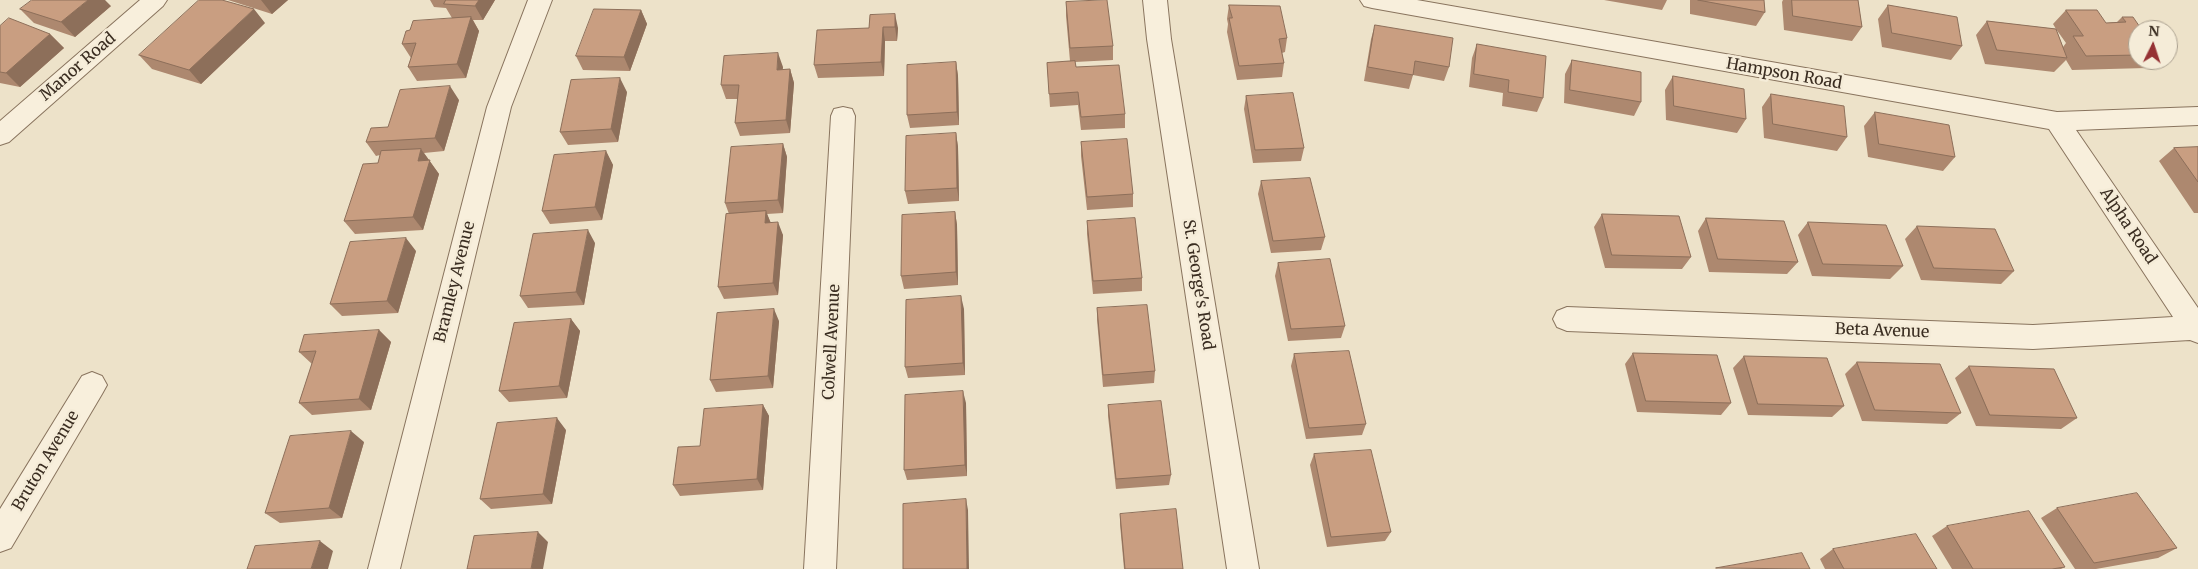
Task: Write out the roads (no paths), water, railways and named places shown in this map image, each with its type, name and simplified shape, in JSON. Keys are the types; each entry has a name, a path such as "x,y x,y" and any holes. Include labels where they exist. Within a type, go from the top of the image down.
{"street":[{"name":"Manor Road","path":"0,135 155,0"},
{"name":"Bramley Avenue","path":"384,569 499,107 540,0"},
{"name":"St. George's Road","path":"1155,0 1161,49 1243,569"},
{"name":"Hampson Road","path":"1372,0 1997,112 2057,121 2198,116"},
{"name":"Colwell Avenue","path":"820,569 843,116"},
{"name":"Alpha Road","path":"2057,121 2197,330"},
{"name":"Beta Avenue","path":"1567,319 2033,337 2197,330"},
{"name":"Bruton Avenue","path":"0,537 92,385"}]}
